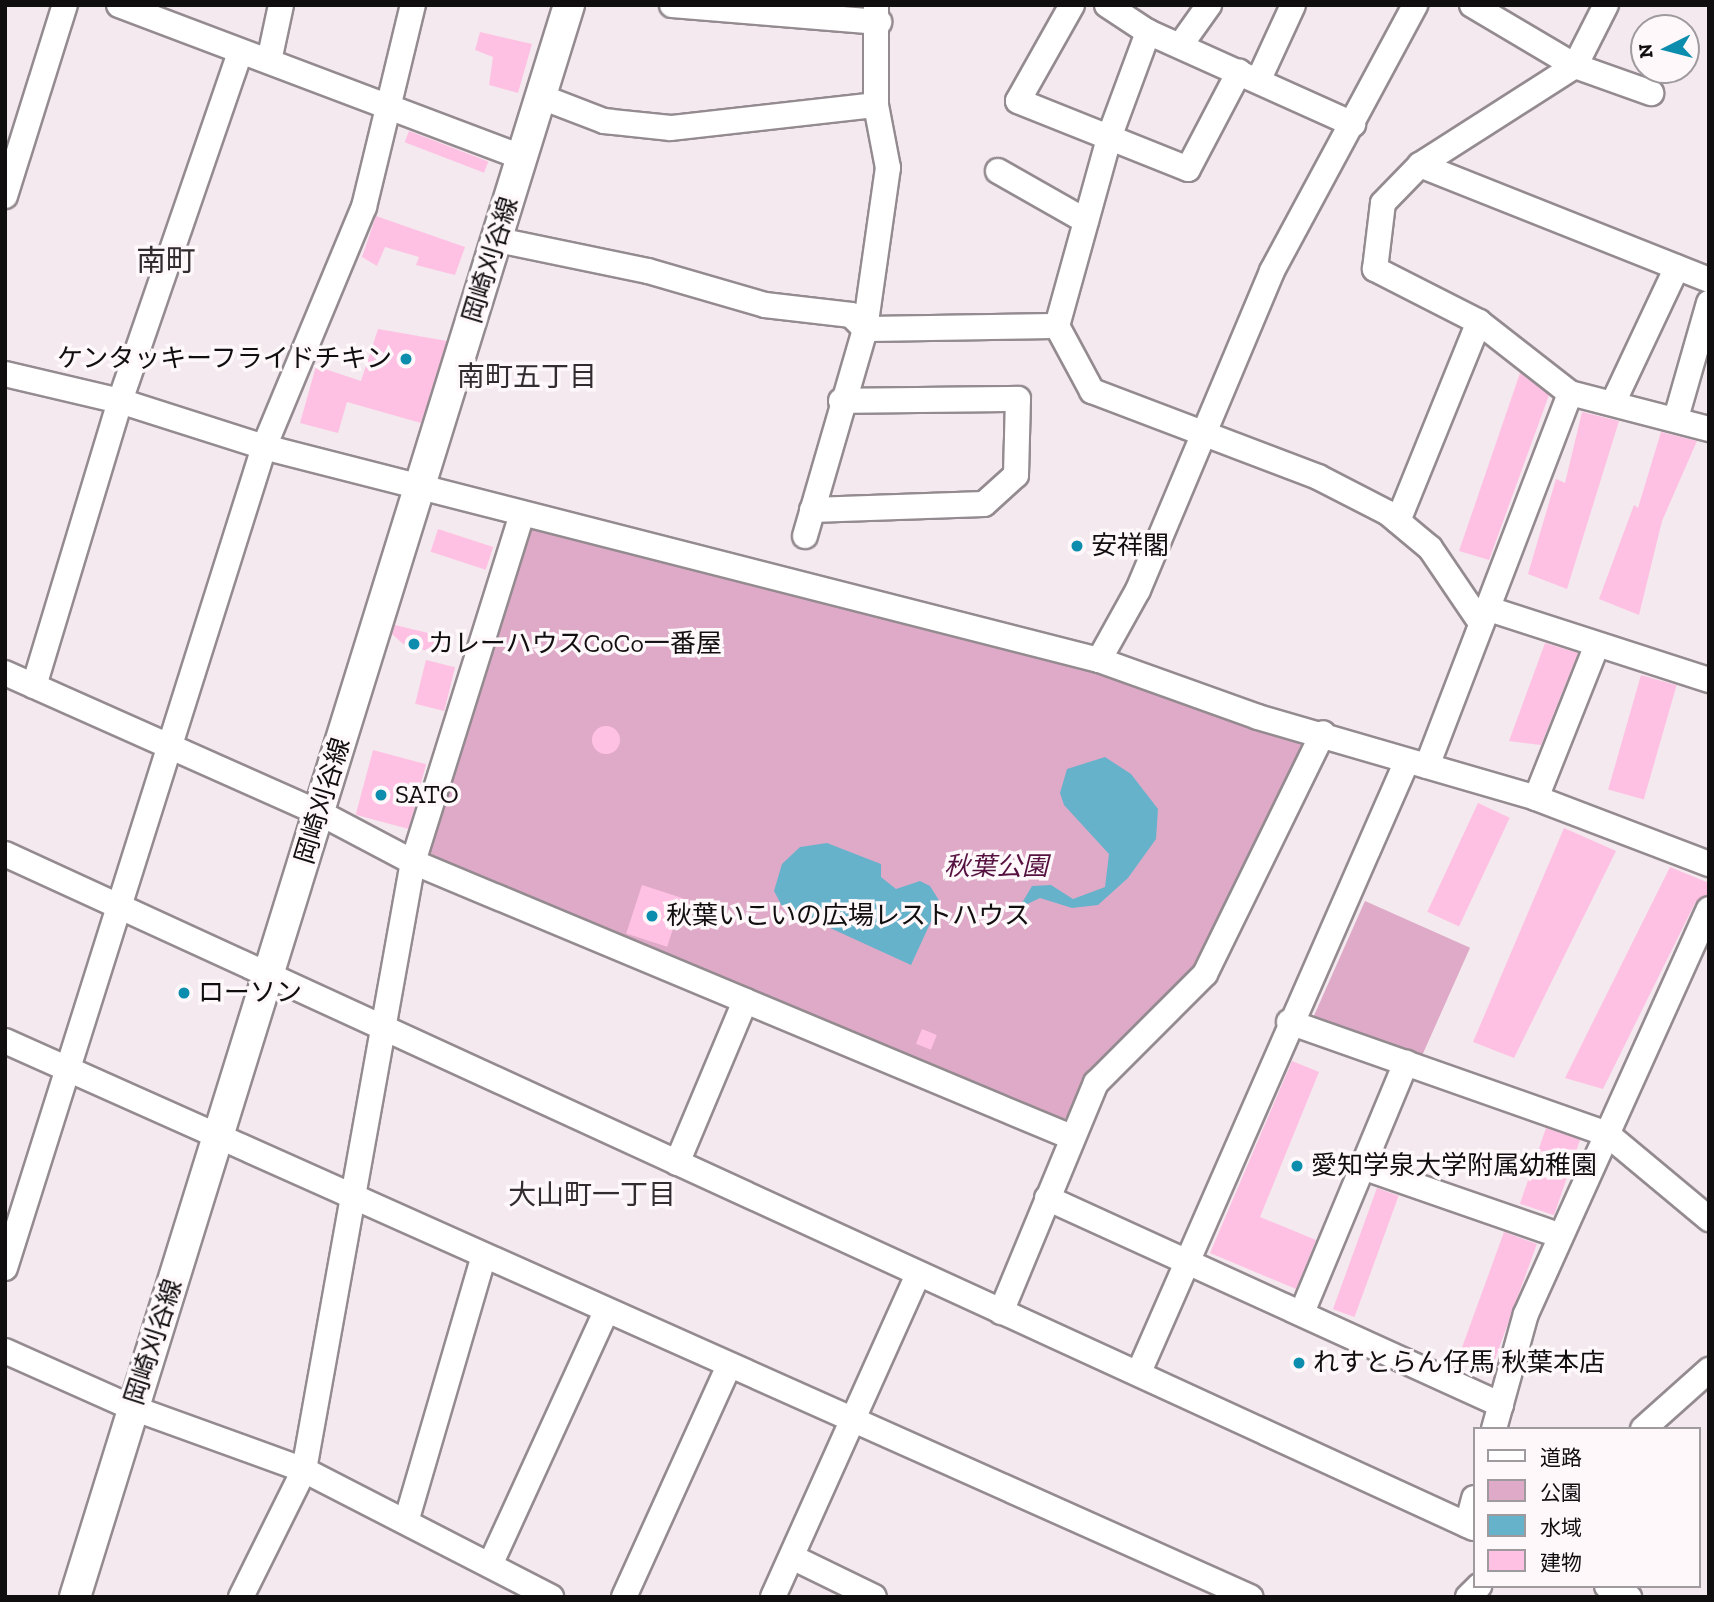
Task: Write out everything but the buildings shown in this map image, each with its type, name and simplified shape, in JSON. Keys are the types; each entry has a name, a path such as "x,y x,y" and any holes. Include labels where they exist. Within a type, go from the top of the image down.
{"main road":[{"name":"岡崎刈谷線","path":"75,1597 569,5"}],"street":[{"path":"5,196 65,5"},
{"path":"119,5 239,55 269,61 523,158"},
{"path":"269,61 281,5"},
{"path":"5,1268 264,447 364,207 413,5"},
{"path":"672,5 877,13 876,105 888,168 864,330 841,401 805,536"},
{"path":"1072,5 1018,101 1110,135 1188,169 1293,5"},
{"path":"1107,5 1149,32 1182,43 1353,124"},
{"path":"1182,43 1209,5"},
{"path":"1099,660 1138,590 1272,271 1415,5"},
{"path":"1472,5 1575,66 1651,93"},
{"path":"1606,5 1575,66 1420,165 1383,203 1375,269 1479,322 1570,393 1676,418 1709,429"},
{"path":"1149,32 1110,135 1057,327 1092,391 1318,477 1398,521 1430,548 1484,616 1597,645 1709,680"},
{"path":"34,686 120,401 239,55"},
{"path":"539,96 604,121 671,128 876,105"},
{"path":"1420,165 1709,280"},
{"path":"998,171 1086,221"},
{"path":"498,240 648,271 765,305 851,315 864,330 1057,327"},
{"path":"1613,403 1677,267"},
{"path":"1676,418 1709,303"},
{"path":"1398,521 1479,322"},
{"path":"5,374 120,401 264,447 421,483 522,514 1099,660 1417,763 1536,798 1709,864"},
{"path":"1139,1372 1289,1022 1417,763 1484,616 1570,393"},
{"path":"812,510 984,504 1016,475 1018,400 841,401"},
{"path":"249,1594 304,1470 356,1200 350,1187 413,862 522,514"},
{"path":"1536,798 1597,645"},
{"path":"5,673 320,813 413,862 1071,1137"},
{"path":"1001,1312 1071,1137 1096,1083 1205,974 1323,733"},
{"path":"5,854 1470,1526"},
{"path":"1046,1198 1303,1310 1497,1417 1526,1314 1706,925"},
{"path":"677,1163 745,1001"},
{"path":"1289,1022 1607,1134 1709,1219"},
{"path":"5,1041 219,1140 1250,1597"},
{"path":"1303,1310 1365,1168 1406,1063"},
{"path":"1365,1168 1560,1236"},
{"path":"405,1522 484,1256"},
{"path":"773,1597 918,1275"},
{"path":"490,1566 606,1312"},
{"path":"5,1351 133,1408 304,1470 551,1597"},
{"path":"624,1597 729,1366"},
{"path":"1645,1427 1709,1370"},
{"path":"792,1557 874,1597"},
{"path":"1611,1588 1629,1597"}],"green space":[{"name":"秋葉公園","path":"527,525 1089,671 1102,669 1308,745 1199,970 1060,1124 429,860 425,851"},
{"path":"1365,901 1470,948 1418,1064 1313,1017"}],"water":[{"path":"1105,757 1131,774 1158,809 1156,839 1128,878 1098,905 1072,908 1040,898 1019,908 1032,886 1051,885 1073,899 1105,887 1109,854 1064,805 1060,793 1067,769"},
{"path":"827,843 881,864 881,877 896,889 920,881 930,886 940,902 911,965 782,906 774,891 782,864 800,847"}],"place":[{"name":"ケンタッキーフライドチキン","path":"406,359"},
{"name":"安祥閣","path":"1077,546"},
{"name":"カレーハウスCoCo一番屋","path":"414,644"},
{"name":"SATO","path":"381,795"},
{"name":"秋葉いこいの広場レストハウス","path":"652,916"},
{"name":"ローソン","path":"184,993"},
{"name":"愛知学泉大学附属幼稚園","path":"1297,1166"},
{"name":"れすとらん仔馬 秋葉本店","path":"1299,1363"}],"district":[{"name":"南町","path":"166,261"},
{"name":"南町五丁目","path":"527,377"},
{"name":"大山町一丁目","path":"592,1195"}]}
